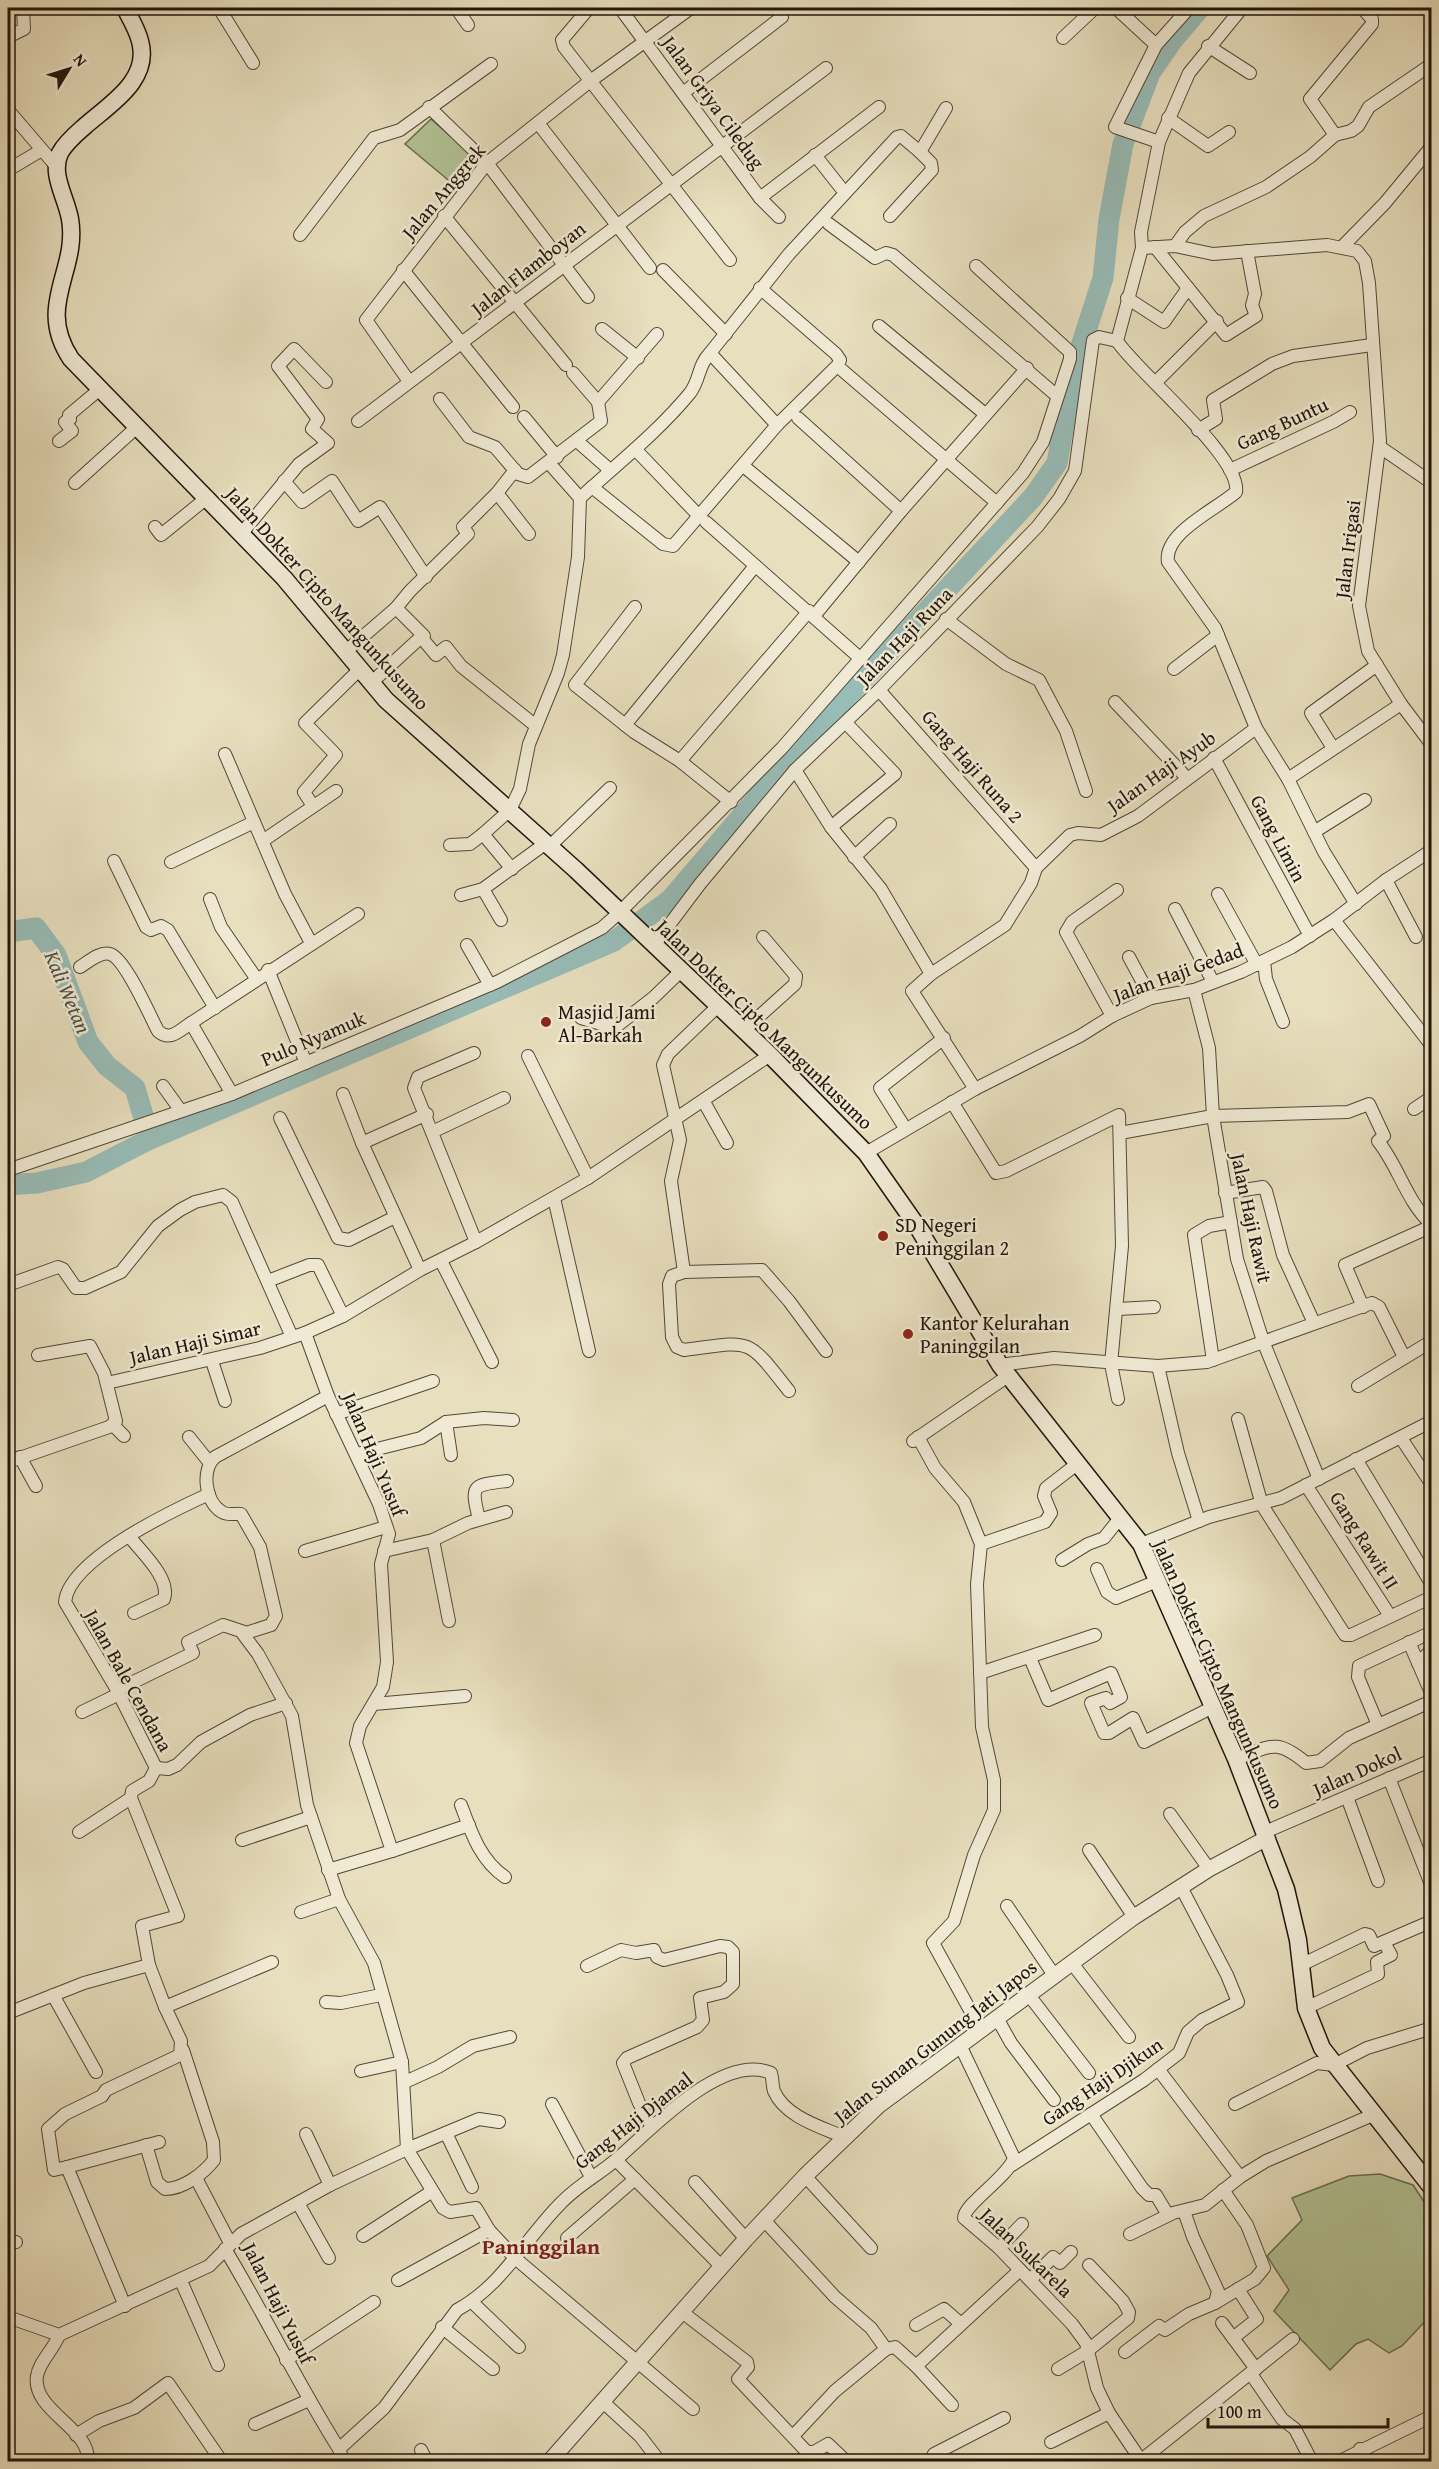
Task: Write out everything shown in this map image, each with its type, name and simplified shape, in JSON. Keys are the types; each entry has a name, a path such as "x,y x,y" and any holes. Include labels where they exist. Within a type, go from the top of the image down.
{"main road":[{"path":"56,166 65,144 132,84 141,68 140,40 125,8"},
{"name":"Jalan Dokter Cipto Mangunkusumo","path":"56,166 70,220 70,236 56,308 57,331 71,359 242,533 291,586 359,670 403,716 548,844 770,1055 866,1153 921,1232 1004,1370 1141,1544 1236,1760 1286,1889 1298,1940 1306,2008 1322,2048 1431,2188"}],"street":[{"path":"8,37 24,29 22,8"},
{"path":"219,8 254,63"},
{"path":"456,8 468,25"},
{"path":"590,8 562,40 589,82 730,260"},
{"name":"Jalan Griya Ciledug","path":"620,8 760,198 779,217"},
{"name":"Jalan Anggrek","path":"408,381 366,320 444,216 487,163 589,82 691,8"},
{"path":"1063,38 1095,8"},
{"path":"1116,8 1156,45"},
{"path":"1159,142 1115,127 1156,45 1189,8"},
{"path":"1242,8 1208,46 1189,73 1168,118 1159,142 1141,232 1148,248 1188,288 1226,335 1256,316 1251,305 1255,294 1247,251"},
{"path":"1335,135 1310,99 1372,24 1372,19 1362,8"},
{"path":"683,93 782,17"},
{"path":"1208,46 1250,73"},
{"path":"300,235 368,143 380,135 400,130 491,64"},
{"name":"Jalan Flamboyan","path":"358,421 408,381 461,344 615,225 826,68"},
{"path":"1175,246 1185,232 1204,216 1266,188 1310,157 1335,135 1352,131 1369,107 1430,68"},
{"path":"429,107 487,163 588,297"},
{"path":"760,198 879,107"},
{"path":"920,152 946,108"},
{"path":"8,110 40,151 56,166"},
{"path":"1168,118 1208,146 1229,132"},
{"path":"538,123 615,225 656,269 726,334"},
{"path":"580,498 635,449 689,394 698,382 699,368 760,288 897,137 901,136 932,163 932,170 890,216"},
{"path":"1148,248 1175,246 1213,254 1313,245 1342,247 1385,203 1431,146"},
{"path":"8,170 40,151"},
{"path":"815,155 841,188"},
{"path":"440,399 469,437 495,447 515,470 528,477 601,421 598,402 513,303 444,216"},
{"path":"829,224 875,258 886,253 893,255 1057,396"},
{"name":"Jalan Irigasi","path":"1342,247 1356,251 1365,261 1369,283 1380,447 1359,606 1363,635 1377,665 1401,704 1431,745"},
{"path":"1148,248 1127,298 1117,341 1126,354 1156,382 1198,430 1230,470 1238,485 1236,492 1174,539 1167,553 1171,568 1218,635 1256,728 1288,779 1314,832 1356,904"},
{"name":"Pulo Nyamuk","path":"8,1170 232,1094 490,985 625,917 861,659 1038,453 1070,352 976,266"},
{"path":"404,270 513,407"},
{"path":"592,487 670,547 677,544 703,520 742,465 777,426 825,380 840,360 760,288"},
{"path":"1127,298 1164,322 1188,288"},
{"path":"1156,382 1216,322"},
{"path":"879,326 985,414"},
{"path":"602,329 638,358"},
{"path":"598,402 657,334"},
{"name":"Jalan Haji Runa","path":"649,940 795,770 879,690 1037,527 1059,499 1075,471 1093,340 1099,337 1117,341"},
{"path":"1198,430 1216,419 1213,400 1272,364 1316,351 1372,345"},
{"path":"242,533 299,464 328,443 312,429 318,419 278,366 294,349 326,382"},
{"path":"710,352 777,426"},
{"path":"680,761 860,562 901,511 1026,368"},
{"path":"842,370 997,503"},
{"path":"58,441 72,431 65,422 70,419 69,415 100,389"},
{"name":"Gang Buntu","path":"1230,470 1350,412"},
{"path":"450,845 470,844 510,810 520,789 522,766 563,655 578,556 580,498 524,417"},
{"path":"798,418 901,511"},
{"path":"75,483 137,427"},
{"path":"577,441 610,470"},
{"path":"1380,447 1431,483"},
{"path":"635,449 703,520 812,613 861,659"},
{"path":"345,652 396,608 468,534 463,527 497,493 515,470"},
{"path":"747,470 860,562"},
{"path":"284,481 302,502 332,481 358,521 380,507 426,577"},
{"path":"497,493 529,534"},
{"path":"155,527 161,535 208,497"},
{"path":"625,725 755,566"},
{"path":"635,607 574,684 625,725 680,761 731,802"},
{"path":"396,608 424,636 422,637 436,655 446,647 461,666 536,726"},
{"path":"946,619 1006,664 1039,680 1066,731 1086,791"},
{"path":"1174,669 1218,635"},
{"path":"371,683 422,637"},
{"path":"1334,748 1311,713 1377,665"},
{"path":"312,806 304,792 336,755 305,723 359,670"},
{"name":"Gang Haji Runa 2","path":"879,690 1036,868"},
{"path":"1115,702 1186,777"},
{"path":"1288,779 1401,704"},
{"path":"831,827 895,774 846,723"},
{"name":"Jalan Haji Ayub","path":"975,1089 944,1038 911,992 932,974 1005,925 1021,901 1036,868 1073,833 1104,834 1138,816 1186,777 1256,728"},
{"path":"225,754 264,840 285,894 311,943"},
{"name":"Gang Limin","path":"1214,758 1310,936"},
{"path":"795,770 831,827 880,889 932,974"},
{"path":"461,895 483,889 548,844 610,788"},
{"path":"264,840 336,791"},
{"path":"1431,798 1431,814"},
{"path":"1314,832 1365,800"},
{"path":"171,862 254,822"},
{"path":"854,857 890,824"},
{"path":"483,834 512,869"},
{"name":"Jalan Haji Gedad","path":"866,1153 905,1128 975,1089 1080,1036 1112,1016 1151,998 1194,990 1261,963 1310,936 1431,850"},
{"path":"114,861 146,927 151,930 161,926 168,930 214,1008"},
{"path":"1386,880 1416,937"},
{"path":"483,889 501,921"},
{"path":"1112,1016 1066,932 1067,927 1077,917 1117,890"},
{"path":"1218,894 1261,963 1283,1022"},
{"path":"210,898 220,927 256,978"},
{"path":"1175,909 1213,982"},
{"path":"80,967 103,954 113,955 125,969 163,1035 171,1036 268,970 358,914"},
{"path":"1334,920 1431,1046"},
{"path":"744,1030 795,984 796,976 763,937"},
{"path":"467,945 490,985"},
{"path":"1129,957 1151,998"},
{"path":"268,970 306,1063"},
{"path":"581,1018 605,1026 618,1025 654,998 681,971"},
{"name":"Jalan Haji Rawit","path":"1194,990 1209,1048 1213,1116 1237,1259 1263,1341 1319,1479"},
{"path":"684,1272 671,1181 680,1145 664,1072 664,1061 718,1006"},
{"path":"191,1023 232,1094"},
{"path":"905,1128 880,1088 944,1038"},
{"path":"474,1053 416,1079 414,1088 427,1114 476,1242"},
{"path":"305,1333 343,1316 420,1270 442,1264 588,1178 676,1122 770,1055"},
{"path":"528,1056 588,1178"},
{"path":"163,1086 179,1111"},
{"path":"343,1094 362,1143 420,1270"},
{"path":"1414,1109 1431,1097"},
{"path":"432,1132 504,1098"},
{"path":"704,1102 728,1143"},
{"path":"952,1102 996,1173 1006,1171 1119,1115 1122,1246 1118,1309 1111,1364 1118,1399"},
{"path":"1120,1133 1213,1116 1347,1112 1369,1104 1384,1136 1378,1141 1390,1156 1404,1188 1431,1225 1345,1265 1363,1306"},
{"path":"362,1143 427,1114"},
{"path":"280,1118 338,1238 350,1240 395,1217"},
{"path":"1225,1193 1257,1187 1263,1187 1266,1191 1283,1256 1314,1323"},
{"name":"Jalan Haji Simar","path":"8,1285 58,1267 63,1269 73,1286 81,1289 114,1276 125,1268 165,1221 186,1206 217,1195 227,1197 232,1202 292,1338"},
{"path":"554,1198 589,1351"},
{"path":"1213,1360 1194,1235 1209,1226 1232,1222"},
{"path":"442,1264 492,1362"},
{"path":"268,1281 309,1265 318,1265 343,1316"},
{"path":"789,1391 760,1354 746,1345 733,1344 684,1350 676,1347 672,1337 669,1284 672,1276 684,1272 762,1270 789,1301 826,1352"},
{"path":"981,2030 933,1943 954,1921 974,1855 994,1810 994,1780 982,1727 977,1584 981,1544 964,1502 935,1468 915,1439 1004,1370 1054,1358 1158,1366 1213,1360 1372,1303 1379,1306 1404,1357"},
{"path":"1118,1309 1154,1307"},
{"name":"Jalan Haji Simar","path":"107,1383 212,1361 305,1333"},
{"name":"Jalan Haji Yusuf","path":"305,1333 328,1396 357,1454 379,1504 386,1527 388,1542 380,1574 387,1662 383,1687 360,1726 356,1743 357,1753 392,1851"},
{"path":"1358,1386 1431,1341"},
{"name":"Jalan Haji Simar","path":"38,1355 90,1346 107,1383 116,1419 113,1425"},
{"path":"212,1361 225,1401"},
{"path":"1158,1366 1178,1453 1198,1521"},
{"path":"336,1414 433,1381"},
{"path":"82,1712 179,1662 193,1653 188,1642 223,1625 244,1632 271,1625 276,1616 260,1547 244,1517 239,1513 221,1512 209,1494 206,1477 209,1462 328,1396"},
{"path":"357,1454 421,1438 446,1422 484,1418 513,1419"},
{"path":"1238,1419 1262,1505 1345,1635 1351,1635 1431,1597"},
{"path":"1141,1544 1198,1521 1262,1505 1319,1479 1431,1421"},
{"path":"446,1422 451,1455"},
{"path":"8,1462 113,1425 124,1436"},
{"path":"189,1437 209,1462"},
{"path":"1401,1438 1431,1485"},
{"path":"20,1457 36,1486"},
{"path":"1356,1459 1431,1585"},
{"path":"981,1544 1045,1522 1051,1513 1044,1496 1046,1488 1077,1464"},
{"path":"479,1519 473,1494 475,1488 479,1484 507,1481"},
{"name":"Gang Rawit II","path":"1306,1485 1390,1616"},
{"name":"Jalan Bale Cendana","path":"156,1771 118,1692 65,1602 68,1589 94,1560 159,1517 209,1494"},
{"path":"384,1551 434,1539 479,1519 506,1512"},
{"path":"1062,1560 1088,1544 1104,1538 1120,1518"},
{"path":"305,1551 386,1527"},
{"path":"129,1536 163,1580 166,1592 164,1599 134,1612"},
{"path":"434,1539 449,1621"},
{"path":"1097,1569 1107,1592 1116,1598 1157,1581"},
{"path":"244,1632 244,1639 258,1654 292,1716 297,1753 311,1817 339,1899 366,1946 402,2062 405,2082 407,2149 415,2158 431,2192 446,2211 476,2208 489,2230 515,2258 693,2409"},
{"path":"1378,1725 1358,1677 1359,1666 1431,1632"},
{"path":"980,1673 1095,1635"},
{"path":"1409,1642 1431,1695"},
{"path":"1418,1663 1431,1650"},
{"path":"1030,1658 1048,1700 1111,1672 1120,1696 1110,1703 1106,1698 1091,1703 1104,1732 1108,1733 1133,1718 1144,1742 1213,1707"},
{"path":"374,1704 465,1696"},
{"path":"1236,1760 1277,1745 1291,1751 1306,1763 1320,1761 1349,1738 1431,1701"},
{"path":"183,2050 177,2058 106,2090 102,2096 65,2114 48,2129 54,2170 152,2144 157,2182 165,2189 172,2189 196,2178 214,2160 215,2153 183,2050 174,2022 165,2007 149,1965 142,1926 178,1916 131,1798 132,1791 149,1781 156,1771 177,1765 201,1742 250,1715 286,1703"},
{"name":"Jalan Dokol","path":"1266,1835 1431,1760"},
{"path":"1389,1778 1431,1887"},
{"path":"1347,1797 1378,1881"},
{"path":"79,1832 131,1798"},
{"path":"461,1805 488,1863 505,1877"},
{"path":"1170,1814 1209,1869"},
{"path":"242,1840 311,1817"},
{"path":"328,1870 469,1825"},
{"name":"Jalan Sunan Gunung Jati Japos","path":"549,2462 721,2266 805,2176 878,2106 1134,1917 1266,1835"},
{"path":"1089,1850 1134,1917"},
{"name":"Gang Haji Djikun","path":"1012,2165 1158,2069 1179,2053 1188,2032 1202,2020 1238,2002 1227,1975 1181,1887"},
{"path":"301,1912 339,1899"},
{"path":"1007,1906 1054,1975"},
{"path":"1301,1965 1365,1934 1369,1935 1374,1946 1431,1921"},
{"path":"1306,2008 1378,1974 1377,1962 1391,1955 1384,1942"},
{"path":"587,1966 621,1950 636,1953 650,1948 664,1960 720,1946 728,1947 733,1952 734,1984 724,1992 700,1998 703,2020 697,2027 627,2058 623,2062 639,2103 652,2127"},
{"path":"165,2007 272,1962"},
{"path":"1071,1962 1129,2037"},
{"path":"8,2013 84,1983 149,1965"},
{"path":"1028,1994 1089,2073"},
{"path":"53,1995 96,2072"},
{"path":"326,2002 340,2003 381,1995"},
{"path":"997,2018 1011,2043 1054,2100"},
{"path":"1235,2104 1317,2063 1334,2065 1367,2048 1431,2028"},
{"path":"405,2082 438,2067 473,2046 510,2037"},
{"path":"960,2045 1012,2148 1014,2158 1012,2165"},
{"path":"362,2071 402,2062"},
{"name":"Gang Haji Djamal","path":"339,2449 384,2408 412,2373 456,2310 472,2302 500,2277 559,2205 591,2177 616,2160 652,2127 712,2082 725,2076 762,2069 771,2073 774,2093 801,2119 844,2137"},
{"path":"1158,2069 1240,2177"},
{"path":"552,2104 591,2177"},
{"path":"1091,2114 1142,2188 1149,2195 1156,2195 1168,2215"},
{"path":"1130,2234 1168,2215 1205,2205 1240,2177 1266,2161 1375,2114"},
{"name":"Jalan Haji Yusuf","path":"344,2462 339,2449 286,2360 227,2246 330,2185 407,2149 483,2118 500,2122"},
{"path":"446,2133 472,2187"},
{"path":"306,2134 330,2185"},
{"path":"616,2160 721,2266"},
{"name":"Jalan Sukarela","path":"1012,2165 964,2214 969,2224 999,2248 1072,2324 1086,2343 1086,2352 1109,2413 1140,2461"},
{"path":"68,2167 125,2306"},
{"path":"805,2176 871,2248"},
{"path":"87,2462 87,2450 43,2400 36,2385 37,2374 55,2335 181,2281 209,2266 227,2246 196,2178"},
{"path":"567,2238 635,2179"},
{"path":"695,2182 746,2239"},
{"path":"1125,2352 1159,2326 1166,2330 1189,2314 1215,2303 1255,2279 1263,2271 1264,2264 1247,2225 1223,2190"},
{"path":"363,2236 431,2192"},
{"path":"298,2203 329,2258"},
{"path":"1184,2211 1192,2237 1218,2291 1215,2303"},
{"path":"764,2220 834,2297 871,2328 886,2349"},
{"path":"999,2248 1022,2224"},
{"path":"398,2280 489,2230"},
{"path":"1030,2280 1053,2257 1060,2263 1071,2252"},
{"path":"1058,2369 1121,2326 1129,2312 1123,2301 1089,2265"},
{"path":"916,2366 1020,2270"},
{"path":"181,2281 218,2365"},
{"path":"1233,2338 1257,2319 1238,2289"},
{"path":"286,2360 374,2302"},
{"path":"472,2302 519,2347"},
{"path":"916,2325 944,2309 960,2323"},
{"path":"682,2312 747,2362 748,2367 738,2379 807,2452 814,2452 828,2444 847,2462"},
{"path":"8,2317 55,2335"},
{"path":"1222,2323 1282,2419 1294,2429 1312,2462"},
{"path":"442,2327 493,2369"},
{"path":"1140,2461 1293,2339"},
{"path":"793,2436 835,2391 886,2349 895,2347 952,2405"},
{"path":"76,2435 99,2421 134,2408 168,2383 222,2462"},
{"path":"255,2424 309,2400"},
{"path":"602,2401 640,2436 660,2462"},
{"path":"1051,2442 1109,2413"},
{"path":"1338,2462 1360,2449 1431,2416"},
{"path":"930,2462 934,2454 1004,2418"},
{"path":"1360,2449 1368,2462"},
{"path":"421,2450 427,2462"},
{"path":"718,2462 723,2462"}],"green space":[{"path":"431,119 474,157 453,184 405,144"},
{"path":"1380,2174 1413,2185 1431,2212 1431,2315 1402,2346 1389,2353 1368,2339 1356,2344 1330,2370 1274,2311 1289,2290 1267,2256 1302,2220 1292,2198 1349,2176"}],"waterway":[{"path":"8,1185 37,1183 86,1172 150,1139 614,941 670,900 810,736 1033,497 1057,463 1074,368 1103,278 1109,219 1123,144 1150,73 1172,41 1200,8"},
{"name":"Kali Wetan","path":"8,932 36,928 56,955 88,1042 107,1066 135,1088 150,1139"}],"place":[{"name":"Masjid Jami Al-Barkah","path":"546,1022"},
{"name":"SD Negeri Peninggilan 2","path":"883,1236"},
{"name":"Kantor Kelurahan Paninggilan","path":"908,1334"}],"district":[{"name":"Paninggilan","path":"541,2246"}]}
